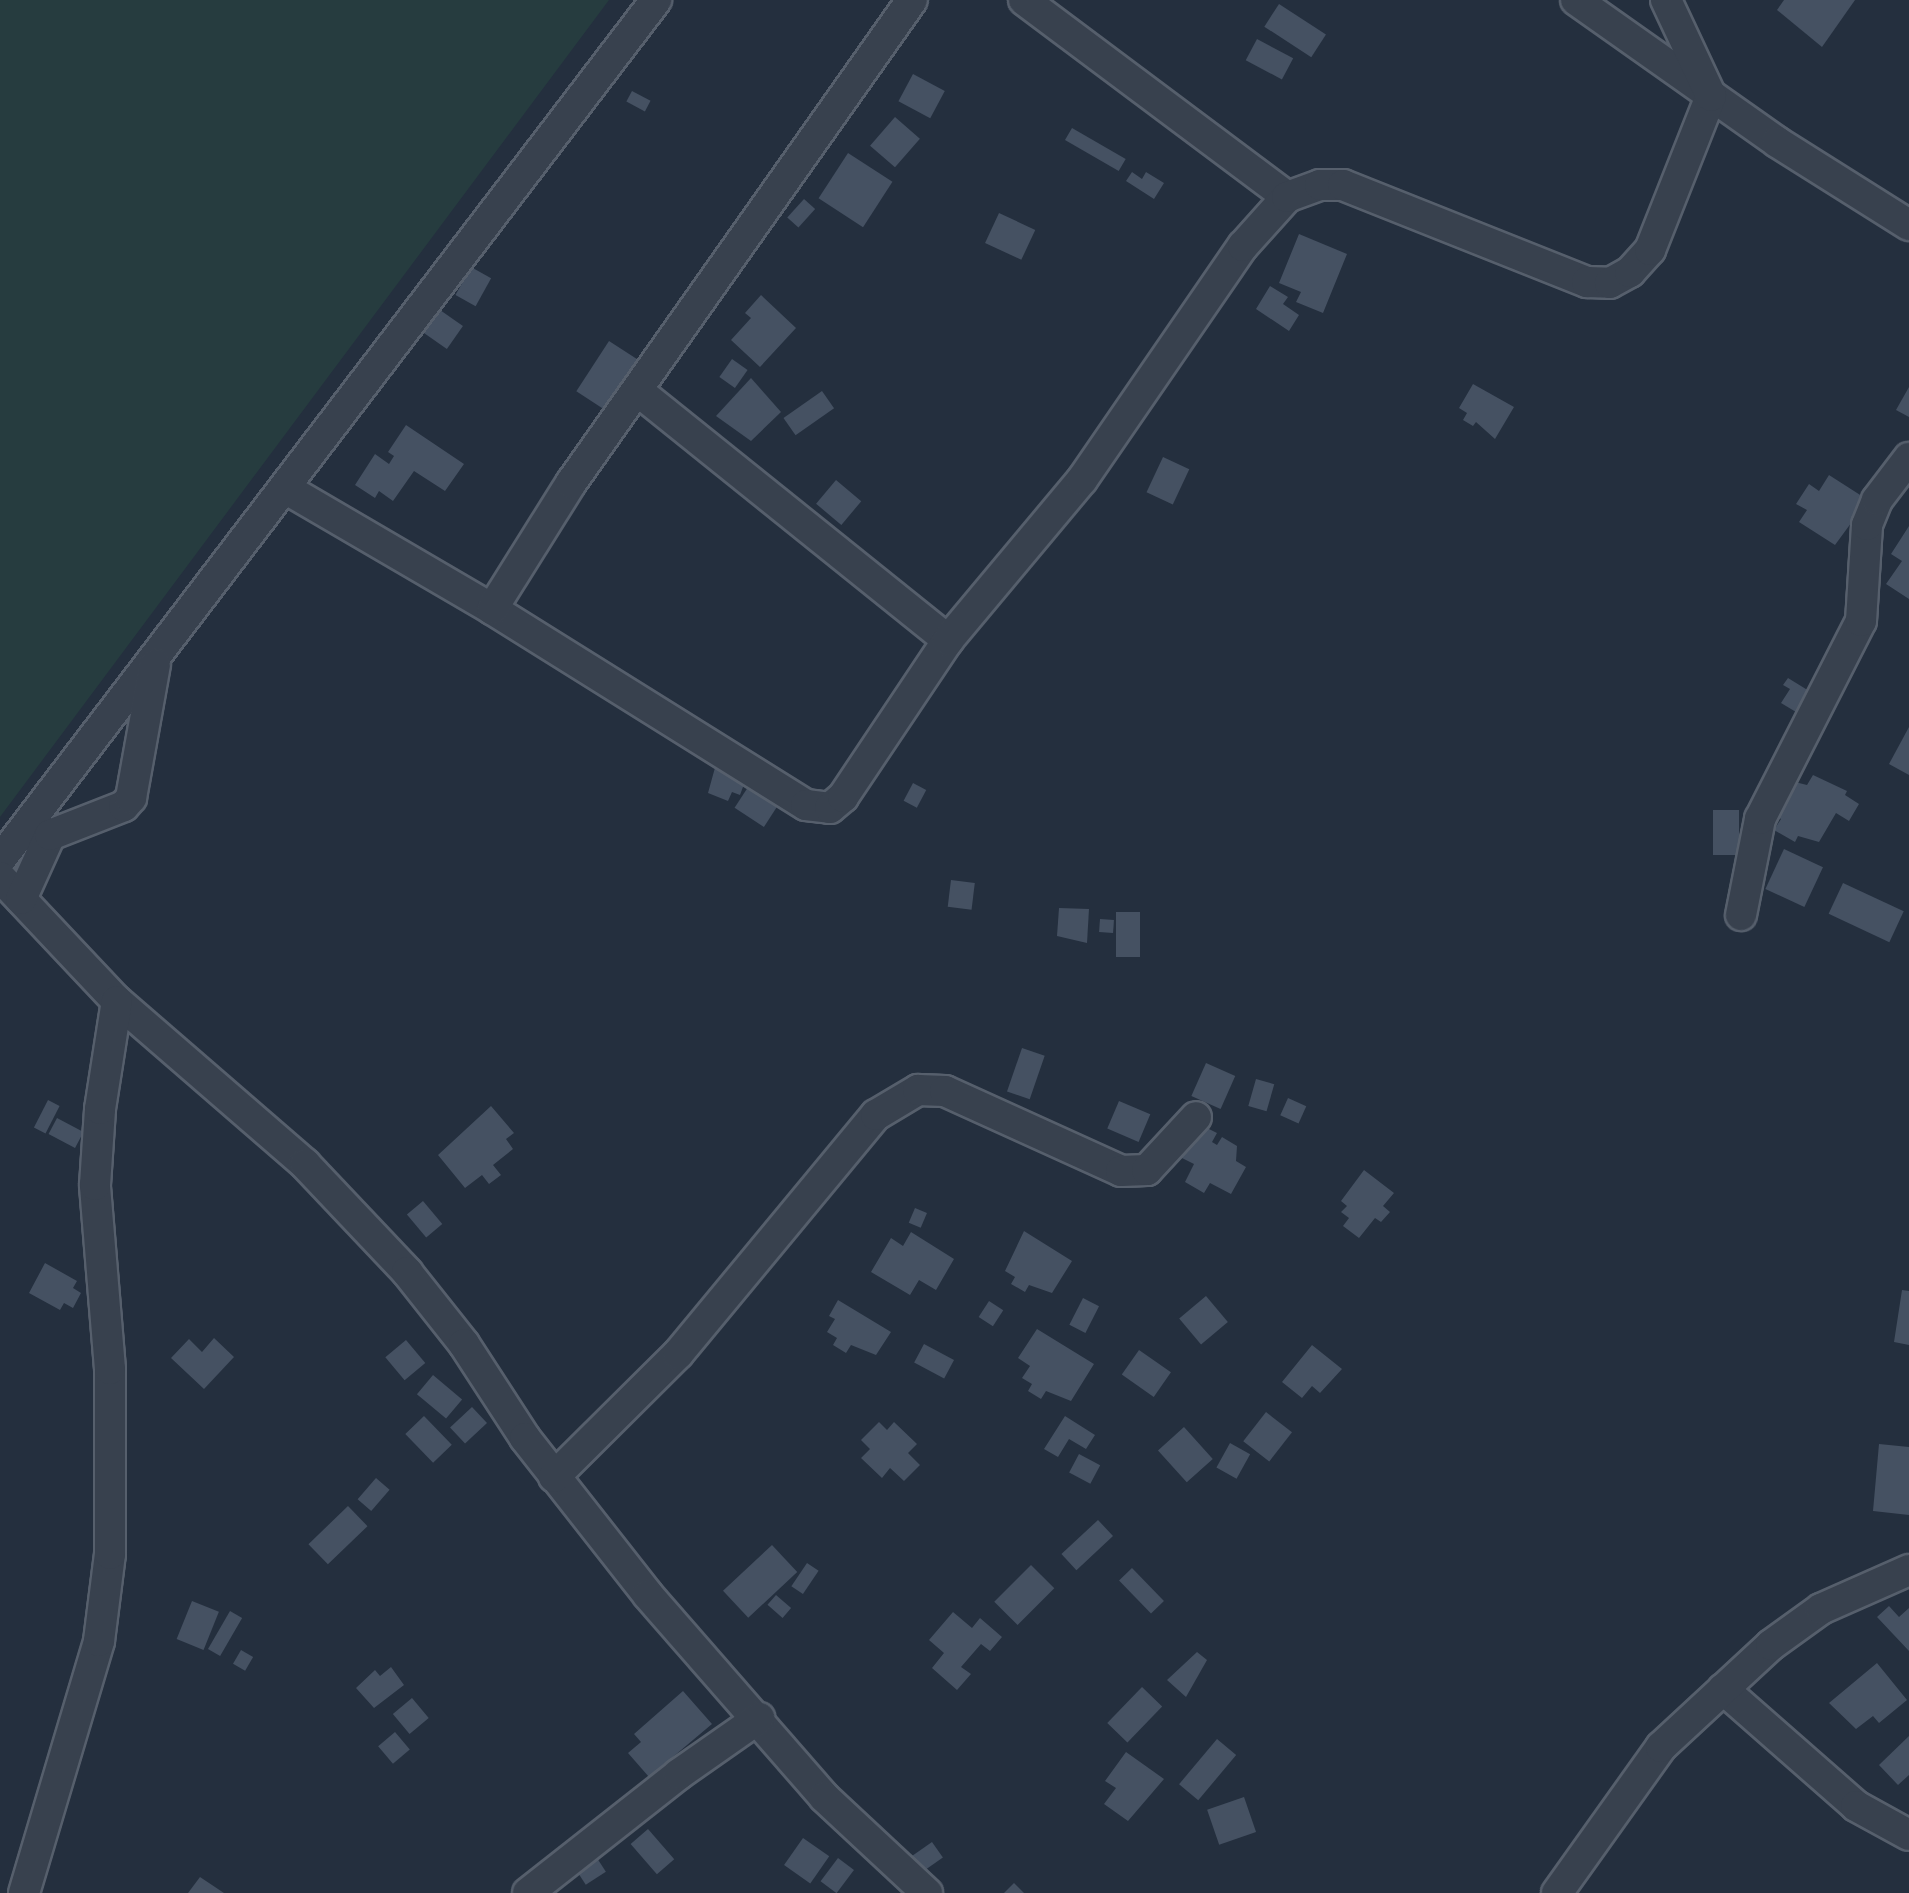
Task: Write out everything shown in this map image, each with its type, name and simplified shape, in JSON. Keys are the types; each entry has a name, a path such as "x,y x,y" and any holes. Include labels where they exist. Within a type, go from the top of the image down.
{"street":[{"path":"0,860 155,662 656,0"},
{"path":"492,609 571,483 912,0"},
{"path":"1024,0 1287,197"},
{"path":"1576,0 1711,96 1909,225"},
{"path":"285,488 492,609 806,805 830,808 843,797 948,640 1082,480 1243,246 1287,197 1320,185 1343,185 1510,255 1587,282 1610,283 1630,272 1650,250 1711,96 1666,0"},
{"path":"638,391 948,640"},
{"path":"1741,915 1760,819 1861,621 1867,525 1877,500 1909,458"},
{"path":"21,899 50,835 124,806 131,798 155,662"},
{"path":"0,877 117,1001 305,1164 378,1241 464,1344 554,1477 648,1595 759,1718 824,1797 927,1893"},
{"path":"24,1893 99,1641 110,1554 110,1369 95,1185 100,1109 117,1001"},
{"path":"554,1477 678,1354 876,1115 918,1090 945,1091 1121,1171 1147,1170 1196,1117"},
{"path":"1557,1893 1661,1747 1723,1689 1771,1645 1821,1609 1909,1570"},
{"path":"1723,1689 1856,1806 1909,1835"},
{"path":"528,1893 759,1718"}],"green space":[{"path":"0,0 609,0 0,817"}],"building":[{"path":"1784,0 1855,0 1822,47 1777,10"},
{"path":"1279,4 1326,34 1311,57 1264,27"},
{"path":"1257,39 1293,58 1282,79 1246,60"},
{"path":"913,74 945,91 930,118 898,101"},
{"path":"632,91 651,101 645,111 626,102"},
{"path":"895,117 920,139 895,167 870,146"},
{"path":"1072,128 1126,159 1119,171 1065,140"},
{"path":"848,153 892,182 863,227 819,198"},
{"path":"1132,172 1142,179 1146,172 1164,183 1154,199 1126,181"},
{"path":"804,199 815,209 798,228 787,218"},
{"path":"999,213 1035,230 1021,260 985,243"},
{"path":"1299,234 1347,254 1323,313 1296,302 1301,292 1279,283"},
{"path":"471,267 491,278 476,306 455,295"},
{"path":"1270,286 1288,297 1283,304 1299,315 1289,331 1256,309"},
{"path":"761,295 796,328 760,367 731,340 751,318 745,313"},
{"path":"440,310 463,326 447,349 424,333"},
{"path":"609,341 644,364 612,414 576,391"},
{"path":"732,359 748,370 735,388 719,377"},
{"path":"751,378 781,412 751,441 716,416"},
{"path":"1473,384 1514,407 1495,439 1476,422 1473,426 1463,420 1467,413 1459,408"},
{"path":"1909,387 1909,417 1896,410"},
{"path":"822,391 834,408 796,435 783,418"},
{"path":"406,425 464,464 445,491 414,471 393,501 379,491 375,498 355,485 375,454 389,464 394,456 388,452"},
{"path":"1163,457 1189,469 1173,505 1147,492"},
{"path":"1829,475 1868,500 1835,545 1799,522 1807,510 1796,504 1809,484 1819,491"},
{"path":"836,480 861,501 841,525 816,504"},
{"path":"1909,526 1909,599 1886,584 1902,561 1891,554"},
{"path":"1788,678 1814,694 1801,715 1781,703 1790,689 1783,685"},
{"path":"1909,727 1909,775 1889,764"},
{"path":"716,764 747,776 740,795 732,792 728,801 708,793"},
{"path":"1813,775 1847,791 1845,795 1859,804 1849,821 1836,813 1819,842 1798,836 1795,842 1774,830 1781,819 1772,813 1791,781 1807,785"},
{"path":"752,781 781,800 764,827 735,808"},
{"path":"913,783 926,790 917,808 904,801"},
{"path":"1713,810 1739,810 1739,855 1713,855"},
{"path":"1784,849 1823,867 1804,907 1765,889"},
{"path":"951,880 975,883 972,910 948,907"},
{"path":"1843,883 1904,911 1889,942 1829,914"},
{"path":"1059,908 1089,909 1087,943 1057,936"},
{"path":"1116,912 1140,912 1140,957 1116,957"},
{"path":"1100,919 1114,920 1113,933 1099,932"},
{"path":"1022,1048 1045,1056 1030,1099 1007,1091"},
{"path":"1206,1063 1235,1076 1221,1109 1191,1096"},
{"path":"1256,1079 1274,1084 1267,1111 1248,1106"},
{"path":"1288,1098 1306,1106 1299,1123 1280,1115"},
{"path":"48,1100 60,1106 46,1134 34,1128"},
{"path":"1119,1101 1150,1114 1139,1142 1107,1129"},
{"path":"491,1106 514,1133 506,1139 513,1149 493,1165 501,1175 489,1184 482,1175 465,1188 438,1155"},
{"path":"57,1118 83,1132 75,1148 49,1134"},
{"path":"1205,1127 1217,1133 1212,1142 1217,1145 1222,1137 1237,1146 1236,1161 1246,1167 1231,1194 1210,1183 1204,1193 1185,1182 1194,1164 1180,1157 1194,1130 1201,1134"},
{"path":"1364,1170 1394,1193 1383,1206 1390,1212 1381,1222 1375,1218 1359,1238 1343,1226 1349,1218 1341,1212 1347,1206 1341,1201"},
{"path":"423,1201 442,1224 426,1237 407,1214"},
{"path":"915,1208 927,1213 921,1228 909,1223"},
{"path":"1024,1231 1072,1261 1052,1293 1029,1285 1025,1292 1011,1284 1015,1277 1005,1271"},
{"path":"911,1232 954,1259 936,1290 919,1280 910,1295 871,1272 891,1238 903,1246"},
{"path":"45,1263 77,1281 73,1288 81,1293 73,1308 64,1303 60,1310 29,1293"},
{"path":"1902,1290 1909,1291 1909,1345 1894,1342"},
{"path":"1206,1296 1228,1322 1201,1345 1179,1318"},
{"path":"1083,1298 1099,1306 1085,1333 1069,1325"},
{"path":"838,1300 891,1332 876,1355 851,1345 846,1353 833,1345 837,1338 827,1332 835,1319 829,1316"},
{"path":"989,1301 1003,1310 993,1326 979,1317"},
{"path":"1037,1329 1094,1364 1071,1401 1046,1391 1041,1399 1028,1391 1032,1384 1022,1378 1030,1366 1018,1358"},
{"path":"214,1338 234,1357 204,1389 171,1358 189,1339 202,1352"},
{"path":"406,1340 425,1363 405,1380 385,1357"},
{"path":"924,1344 954,1360 944,1379 914,1363"},
{"path":"1312,1345 1342,1369 1320,1393 1312,1386 1302,1398 1282,1382"},
{"path":"1139,1350 1171,1372 1154,1397 1122,1375"},
{"path":"433,1375 462,1399 446,1419 417,1394"},
{"path":"472,1407 487,1423 465,1444 450,1427"},
{"path":"1266,1412 1292,1432 1269,1461 1243,1441"},
{"path":"424,1416 452,1445 433,1463 405,1434"},
{"path":"1065,1416 1095,1435 1086,1449 1069,1439 1058,1457 1044,1449"},
{"path":"879,1422 887,1430 894,1422 917,1444 908,1453 920,1465 904,1481 890,1468 882,1478 861,1458 870,1449 861,1440"},
{"path":"1184,1427 1213,1459 1187,1482 1158,1450"},
{"path":"1230,1443 1250,1454 1237,1479 1216,1467"},
{"path":"1879,1444 1909,1447 1909,1515 1873,1511"},
{"path":"1079,1454 1100,1465 1090,1484 1069,1473"},
{"path":"376,1478 390,1490 371,1511 358,1499"},
{"path":"348,1506 367,1526 328,1564 308,1544"},
{"path":"1098,1520 1113,1536 1076,1570 1061,1554"},
{"path":"772,1545 797,1572 748,1618 723,1591"},
{"path":"807,1563 819,1571 803,1594 791,1586"},
{"path":"1031,1565 1054,1588 1018,1625 994,1602"},
{"path":"1132,1568 1164,1601 1151,1614 1119,1581"},
{"path":"776,1595 791,1608 783,1618 767,1605"},
{"path":"192,1601 219,1612 204,1650 177,1639"},
{"path":"1889,1606 1899,1617 1909,1608 1909,1651 1877,1617"},
{"path":"230,1611 242,1618 220,1656 208,1649"},
{"path":"953,1612 972,1628 980,1618 1002,1637 990,1651 981,1644 961,1667 971,1674 957,1690 932,1668 944,1653 929,1640"},
{"path":"241,1650 253,1657 245,1671 233,1664"},
{"path":"1197,1652 1207,1660 1186,1697 1167,1680"},
{"path":"1877,1663 1907,1700 1879,1723 1873,1716 1856,1729 1829,1703"},
{"path":"391,1667 404,1685 374,1708 356,1688 375,1670 380,1676"},
{"path":"1142,1687 1162,1706 1127,1742 1107,1723"},
{"path":"683,1691 712,1724 649,1777 628,1753 641,1742 634,1734"},
{"path":"412,1698 429,1718 410,1734 393,1714"},
{"path":"395,1732 410,1750 393,1764 378,1746"},
{"path":"1909,1736 1909,1775 1898,1785 1879,1765"},
{"path":"1217,1739 1236,1755 1198,1800 1179,1784"},
{"path":"1126,1752 1164,1779 1128,1821 1104,1804 1116,1788 1105,1781"},
{"path":"1244,1797 1256,1832 1219,1845 1207,1810"},
{"path":"648,1829 674,1859 657,1874 631,1844"},
{"path":"803,1838 829,1856 810,1883 784,1865"},
{"path":"932,1842 943,1858 923,1871 912,1856"},
{"path":"595,1855 606,1872 586,1885 575,1868"},
{"path":"838,1858 854,1870 837,1893 821,1881"},
{"path":"200,1877 224,1893 188,1893"},
{"path":"1014,1883 1024,1893 1004,1893"}]}
